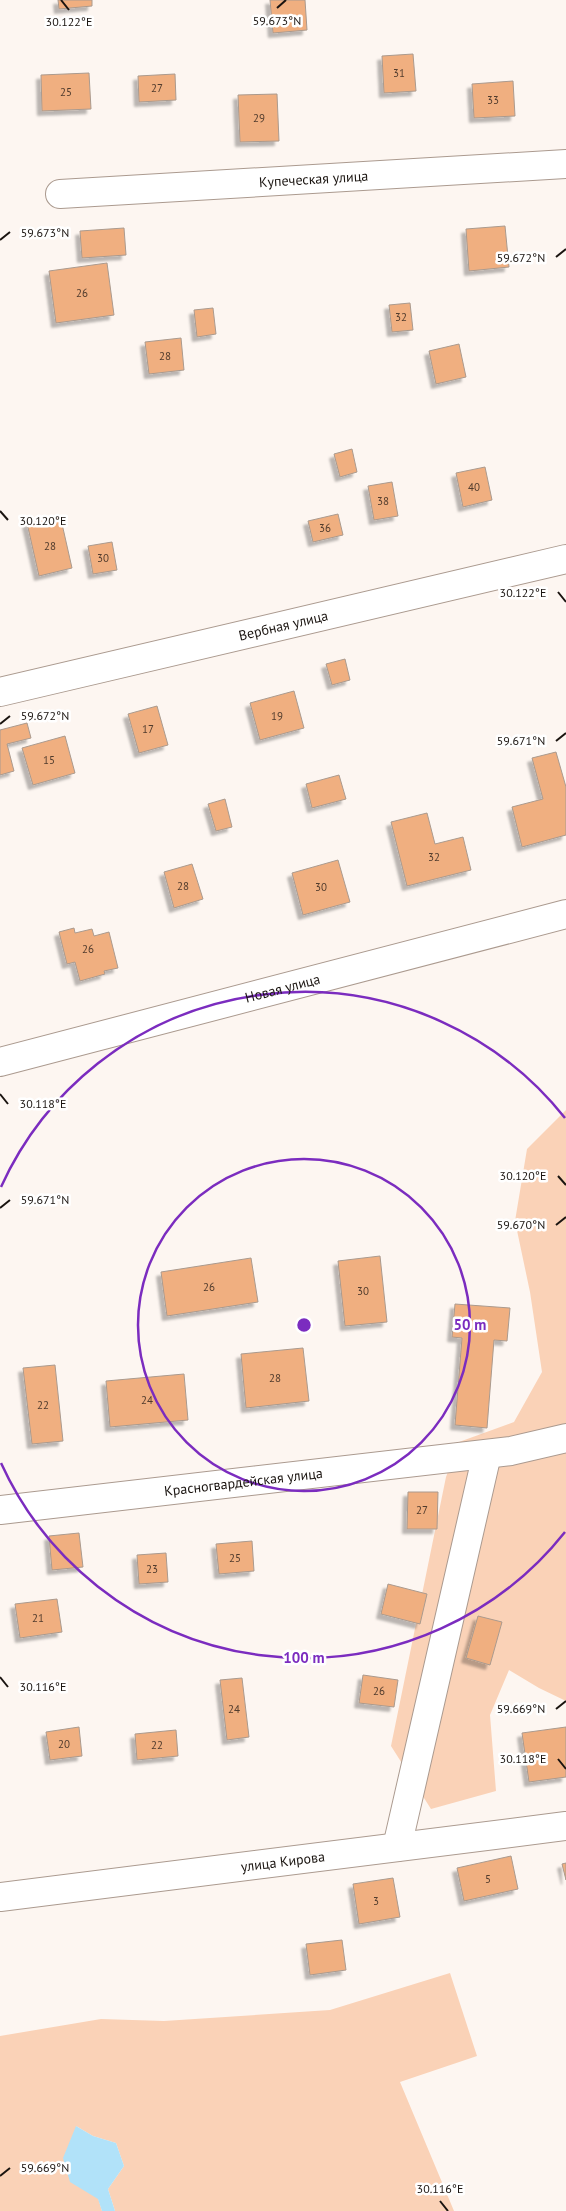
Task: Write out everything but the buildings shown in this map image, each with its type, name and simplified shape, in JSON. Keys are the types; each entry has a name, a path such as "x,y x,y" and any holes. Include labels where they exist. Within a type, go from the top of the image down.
{"street":[{"name":"Купеческая улица","path":"60,194 566,164"},
{"name":"Вербная улица","path":"0,692 566,559"},
{"name":"Новая улица","path":"0,1062 566,914"},
{"name":"Красногвардейская улица","path":"0,1510 511,1451 566,1438"},
{"path":"397,1848 487,1454"},
{"name":"улица Кирова","path":"0,1897 566,1826"}],"shaded area":[{"path":"566,1110 566,1701 509,1670 490,1715 496,1791 431,1809 391,1746 446,1477 459,1442 514,1422 542,1372 530,1292 515,1221 527,1149"},
{"path":"450,1973 477,2056 400,2082 454,2211 115,2211 108,2189 124,2166 116,2143 93,2136 76,2126 102,2211 0,2211 0,2036 101,2019 164,2021 330,2010"}],"water":[{"path":"76,2126 93,2136 116,2143 124,2166 108,2189 115,2211 102,2211 98,2199 70,2182 63,2158"}]}
